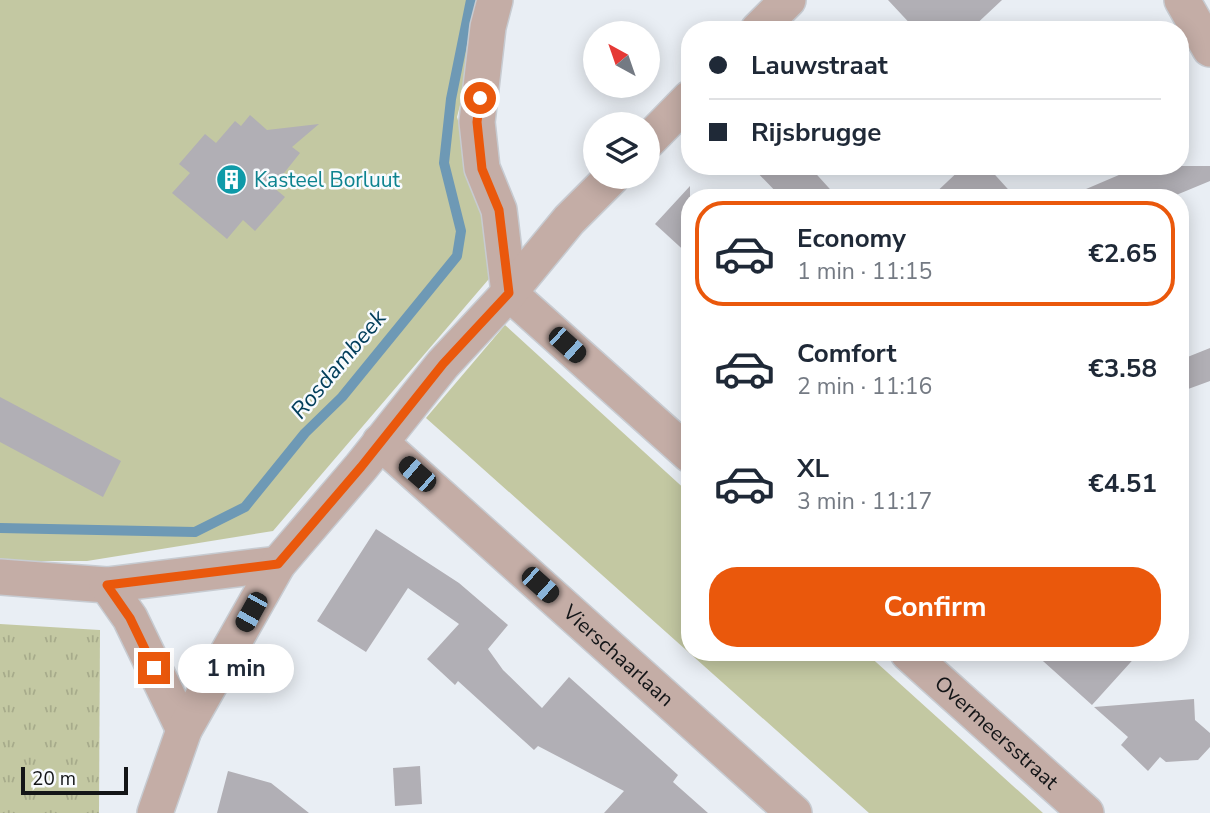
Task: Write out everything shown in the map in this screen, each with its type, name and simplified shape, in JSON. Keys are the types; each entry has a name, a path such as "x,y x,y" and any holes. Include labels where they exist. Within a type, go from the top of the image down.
{"street":[{"path":"495,0 488,27 477,122 482,169 499,210 509,293 681,447"},
{"path":"767,21 788,0"},
{"path":"1182,0 1210,49"},
{"path":"660,129 681,107"},
{"path":"155,813 184,730 278,564 443,364 509,293 569,220 600,189"},
{"name":"Vierschaarlaan","path":"380,442 794,813"},
{"path":"0,577 107,585 278,564"},
{"path":"107,585 130,618 184,730"},
{"name":"Overmeersstraat","path":"917,661 1086,813"}],"green space":[{"path":"0,0 487,0 457,117 500,266 273,531 87,561 0,561"},
{"path":"505,325 681,486 681,645 426,418"},
{"path":"0,624 100,630 99,813 0,813"},
{"path":"699,661 875,661 1043,813 869,813"}],"building":[{"path":"888,0 1002,0 980,21 908,21"},
{"name":"Kasteel Borluut","path":"250,115 267,130 319,124 292,147 300,153 273,187 285,197 255,231 243,220 227,239 172,193 190,173 179,164 205,134 216,143 235,121 241,126"},
{"path":"1189,166 1210,166 1210,181 1189,190 1086,189 1119,175 1189,175"},
{"path":"760,175 817,175 830,189 773,189"},
{"path":"954,175 995,175 1008,189 940,189"},
{"path":"681,196 681,248 655,224"},
{"path":"1210,348 1210,381 1189,389 1189,356"},
{"path":"0,397 121,461 103,497 0,442"},
{"path":"376,529 459,583 508,625 488,649 503,670 542,708 569,677 678,775 673,782 708,813 604,813 624,791 538,746 534,750 458,681 455,685 427,659 459,624 408,588 366,652 317,621"},
{"path":"1043,661 1132,661 1092,705"},
{"path":"1194,699 1195,720 1210,733 1210,747 1198,760 1166,762 1160,757 1148,771 1121,745 1128,737 1094,707"},
{"path":"420,766 422,804 395,806 393,768"},
{"path":"228,771 271,783 309,813 217,813"}],"waterway":[{"name":"Rosdambeek","path":"0,528 195,532 245,507 305,433 342,397 457,256 461,231 444,163 451,99 471,0"}],"place":[{"name":"Kasteel Borluut","path":"231,180"}],"route":[{"path":"154,668 130,618 107,585 278,564 361,467 443,364 509,293 499,210 482,169 477,122 480,98"}]}
